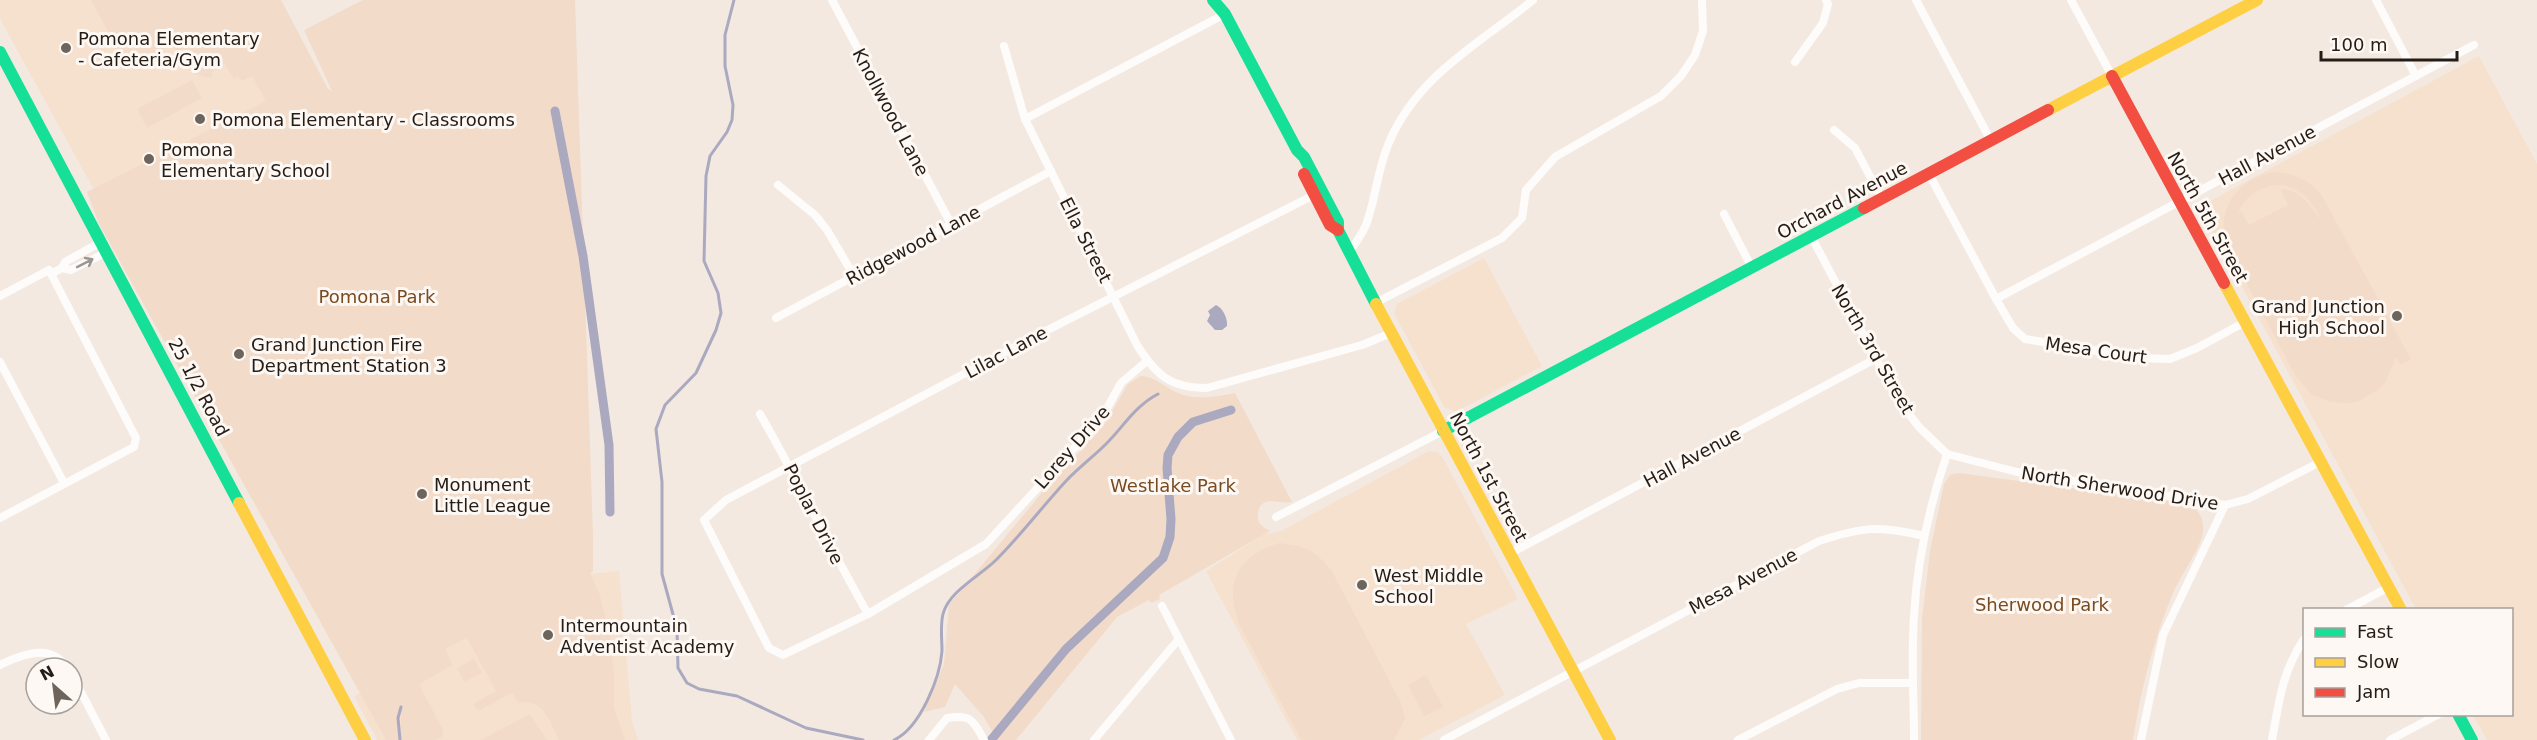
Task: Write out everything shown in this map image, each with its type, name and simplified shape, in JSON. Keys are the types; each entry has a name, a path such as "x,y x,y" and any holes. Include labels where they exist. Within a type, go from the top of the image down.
{"street":[{"name":"Knollwood Lane","path":"832,0 951,224"},
{"name":"North 1st Street","path":"1213,0 1225,14"},
{"name":"North 1st Street","path":"1221,0 1225,14 1338,222 1338,230 1375,303 1610,740"},
{"path":"1349,252 1365,226 1377,174 1389,143 1412,101 1452,61 1533,0"},
{"path":"1375,303 1502,238 1522,218 1526,190 1555,157 1661,96 1681,76 1695,55 1703,31 1702,0"},
{"path":"1795,62 1823,23 1828,4 1826,0"},
{"path":"1916,0 1991,141"},
{"name":"North 5th Street","path":"2071,0 2400,608"},
{"name":"Orchard Avenue","path":"1443,431 2257,0"},
{"path":"2376,0 2416,75"},
{"path":"1025,119 1225,14"},
{"name":"Hall Avenue","path":"1996,299 2474,45"},
{"name":"Ella Street","path":"1004,46 1025,119 1147,361"},
{"name":"25 1/2 Road","path":"0,52 365,740"},
{"path":"1834,130 1855,148 1882,199"},
{"name":"North 1st Street","path":"1297,150 1297,160 1314,195 1330,225 1338,230"},
{"name":"Ridgewood Lane","path":"776,318 1051,171"},
{"name":"Mesa Court","path":"1929,174 1996,299 2013,328 2025,339 2140,358 2170,359 2198,348 2245,322"},
{"path":"778,185 815,215 827,230 854,276"},
{"name":"Lilac Lane","path":"769,648 704,520 726,500 1114,296 1314,195"},
{"path":"1724,214 1752,268"},
{"name":"North 3rd Street","path":"1811,236 1898,400 1919,427 1947,454"},
{"path":"51,273 62,268 71,270 104,247"},
{"path":"0,296 49,270 136,438 134,447 0,518"},
{"path":"1147,361 1156,372 1169,381 1184,387 1207,388 1362,345 1391,333"},
{"name":"Hall Avenue","path":"1509,554 1875,359"},
{"name":"Lorey Drive","path":"769,648 783,654 868,614 986,544 1101,419 1121,383 1147,361"},
{"path":"0,362 64,483"},
{"name":"Poplar Drive","path":"760,414 790,465 835,557 868,614"},
{"path":"1276,517 1443,431"},
{"path":"1914,740 1912,683 1914,614 1924,536 1933,495 1947,454"},
{"name":"North Sherwood Drive","path":"1947,454 2017,472 2225,505 2248,499 2322,461"},
{"path":"2140,740 2163,635 2225,505"},
{"name":"Mesa Avenue","path":"1444,740 1819,542 1852,530 1886,528 1924,536"},
{"path":"2348,608 2389,586"},
{"path":"1162,606 1231,740"},
{"path":"1094,740 1178,640"},
{"path":"2272,740 2282,682 2303,641"},
{"path":"0,664 19,655 45,652 57,656"},
{"path":"1738,740 1837,689 1859,683 1912,683"},
{"path":"84,698 106,740"},
{"path":"929,740 947,718 963,716 974,722 982,736"},
{"path":"2390,740 2435,716"},
{"path":"2459,716 2472,740"},
{"path":"1461,731 1465,740"}],"shaded area":[{"name":"Pomona Elementary School","path":"0,0 280,0 332,100 109,217 0,19"},
{"name":"Grand Junction High School","path":"2479,56 2537,164 2537,740 2487,740 2474,716 2513,716 2513,608 2415,608 2199,207"},
{"path":"1484,258 1542,366 1456,412 1444,407 1394,313 1397,304"},
{"name":"West Middle School","path":"1429,451 1437,452 1443,458 1518,599 1466,624 1505,695 1419,740 1297,740 1206,571 1265,534 1281,531"},
{"name":"Intermountain Adventist Academy","path":"619,571 632,722 638,740 377,740 354,696 590,574"}],"green space":[{"name":"Pomona Park","path":"91,0 281,0 328,89 332,91 304,30 363,0 575,0 593,535 593,571 590,574 599,592 610,635 614,674 614,708 625,740 559,740 545,712 540,707 527,702 518,703 512,693 478,711 473,704 496,691 467,638 445,649 453,665 419,684 443,730 442,737 435,740 401,740 401,706 397,718 399,740 386,740 99,224 87,192 264,102 265,99 252,76 242,81 238,77 234,79 224,63 214,69 211,78 196,75 191,70 188,49 176,52 172,45 125,69 112,43 114,42"},
{"path":"192,80 202,98 147,128 137,109"},
{"path":"2274,172 2294,175 2311,184 2321,194 2411,359 2401,365 2396,357 2386,382 2378,390 2359,401 2330,402 2311,394 2295,375 2226,245 2224,219 2232,198 2249,181","holes":["2275,185 2289,187 2302,193 2315,208 2322,221 2302,197 2283,189 2281,191 2288,205 2249,225 2241,211 2238,215 2245,202 2255,192"]},
{"name":"Westlake Park","path":"1141,376 1190,396 1210,397 1235,393 1292,502 1271,501 1261,505 1259,522 1270,531 1159,595 1160,599 1151,603 1149,600 1117,617 1016,740 997,740 984,717 955,684 945,707 924,712 944,664 949,605 1040,495 1105,424 1128,384"},
{"name":"Sherwood Park","path":"1959,473 2185,503 2199,514 2203,526 2202,537 2173,593 2159,629 2144,684 2133,740 1921,740 1922,619 1930,551 1944,484 1950,475"},
{"path":"1279,543 1309,550 1332,571 1401,703 1405,719 1394,740 1301,740 1239,624 1233,596 1234,584 1244,564 1253,556"},
{"path":"474,659 482,673 464,682 457,668"},
{"path":"1426,675 1443,707 1424,716 1408,685"},
{"path":"530,714 547,740 481,740"}],"water":[{"path":"1216,305 1223,311 1227,320 1227,326 1222,330 1215,330 1207,321 1210,315 1208,311"}],"waterway":[{"path":"734,0 725,35 725,66 733,105 732,120 727,132 710,156 706,176 704,261 718,293 721,313 716,330 696,373 665,405 656,429 662,482 662,574 677,629 678,668 687,683 699,689 737,696 806,728 863,740"},
{"path":"555,111 583,256 609,445 610,512"},
{"path":"894,740 912,725 933,688 942,651 943,614 952,598 996,560 1057,491 1106,444 1136,410 1158,394"},
{"path":"991,740 1066,649 1163,558 1170,537 1171,519 1168,455 1178,437 1193,422 1231,410"},
{"path":"400,740 398,718 401,707"}],"traffic: fast":[{"path":"1213,0 1225,14 1297,150 1304,157 1338,222 1338,230 1376,304"},
{"path":"0,52 239,503"},
{"path":"1443,431 1864,208"},
{"path":"2459,716 2472,740"}],"traffic: slow":[{"path":"2048,110 2257,0"},
{"path":"2224,283 2400,608"},
{"path":"1376,304 1610,740"},
{"path":"239,503 365,740"}],"traffic: jam":[{"path":"2112,76 2224,283"},
{"path":"1864,208 2048,110"},
{"path":"1304,174 1330,225 1338,230"}],"place":[{"name":"Pomona Elementary - Cafeteria/Gym","path":"66,48"},
{"name":"Pomona Elementary - Classrooms","path":"200,119"},
{"name":"Pomona Elementary School","path":"149,159"},
{"name":"Grand Junction High School","path":"2397,316"},
{"name":"Grand Junction Fire Department Station 3","path":"239,354"},
{"name":"Monument Little League","path":"422,494"},
{"name":"West Middle School","path":"1362,585"},
{"name":"Intermountain Adventist Academy","path":"548,635"}]}
